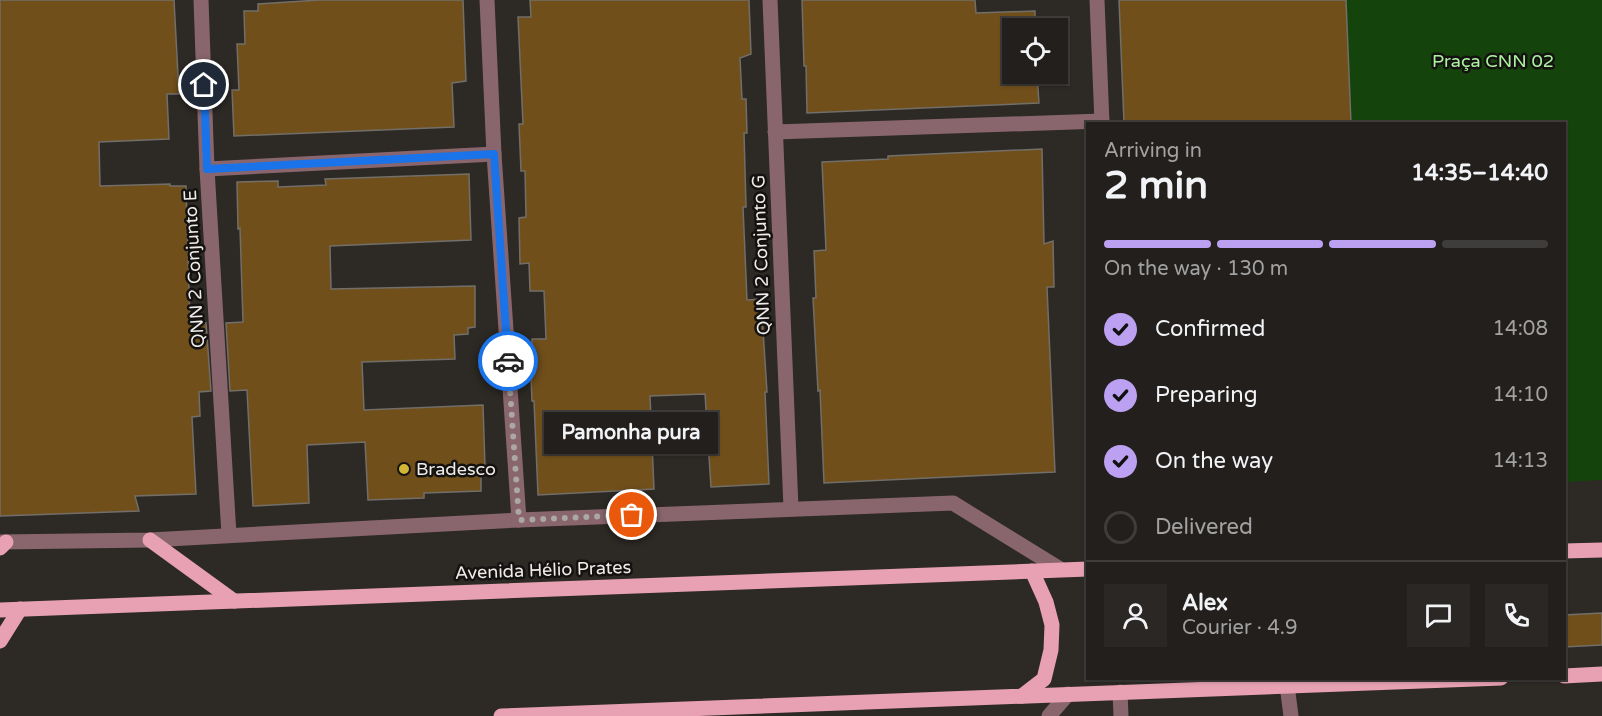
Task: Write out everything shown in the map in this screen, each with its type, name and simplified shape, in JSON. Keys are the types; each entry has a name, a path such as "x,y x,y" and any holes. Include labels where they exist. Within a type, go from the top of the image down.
{"main road":[{"path":"150,540 234,601"},
{"path":"1566,550 1602,549"},
{"name":"Avenida Hélio Prates","path":"0,610 1086,569"},
{"path":"1022,696 1044,679 1051,650 1052,625 1046,602 1032,571"},
{"path":"0,641 20,609"},
{"path":"1566,676 1602,674"},
{"path":"501,716 1448,680"}],"street":[{"name":"QNN 2 Conjunto E","path":"201,0 207,169 229,535"},
{"path":"487,0 494,154 519,520"},
{"name":"QNN 2 Conjunto G","path":"770,0 791,508"},
{"path":"1097,0 1102,122"},
{"path":"775,132 1086,122"},
{"path":"207,169 494,154"},
{"path":"2,544 150,540 519,520 952,503 1060,569"},
{"path":"1287,686 1291,716"},
{"path":"1120,692 1121,716"},
{"path":"1049,716 1068,694"}],"green space":[{"name":"Praça CNN 02","path":"1341,0 1602,0 1602,480 1566,482 1566,122 1346,122"}],"building":[{"path":"0,0 174,0 179,94 167,94 169,139 99,142 100,186 170,184 170,186 186,186 190,323 206,323 211,391 199,392 200,416 192,417 196,494 135,496 139,511 0,516"},
{"path":"319,0 463,0 466,81 452,83 454,127 234,136 232,90 239,90 237,44 245,44 244,11 258,11 258,4"},
{"path":"530,0 749,0 751,54 740,58 742,99 746,99 747,133 744,133 746,207 743,207 747,300 761,299 767,392 765,392 769,484 711,487 705,394 650,396 654,489 538,495 530,355 532,355 532,339 546,339 544,291 530,291 529,263 520,264 519,218 526,217 525,171 521,171 519,124 523,124 518,17 531,17"},
{"path":"802,0 975,0 976,13 1035,11 1035,18 1002,18 1002,84 1038,84 1039,103 807,113 806,66 804,66"},
{"path":"1119,0 1346,0 1351,122 1124,122"},
{"path":"1042,149 1044,244 1053,241 1054,287 1047,287 1055,472 824,483 813,298 816,298 814,251 826,250 822,162 888,159 888,156"},
{"path":"469,174 471,240 330,246 331,289 475,286 475,327 468,328 468,334 454,335 455,359 362,362 364,410 483,405 485,467 481,470 481,491 424,493 424,498 368,500 365,442 307,445 309,503 253,506 247,390 230,391 226,323 243,322 237,182 278,181 278,187 326,185 325,179"},
{"path":"1602,613 1602,645 1566,647 1566,615"}],"way so far":[{"path":"508,361 519,520 632,515"}],"place":[{"name":"Bradesco","path":"404,469"},
{"name":"Pamonha pura","path":"632,515"}],"route":[{"path":"204,85 207,169 494,154 508,361"}]}
